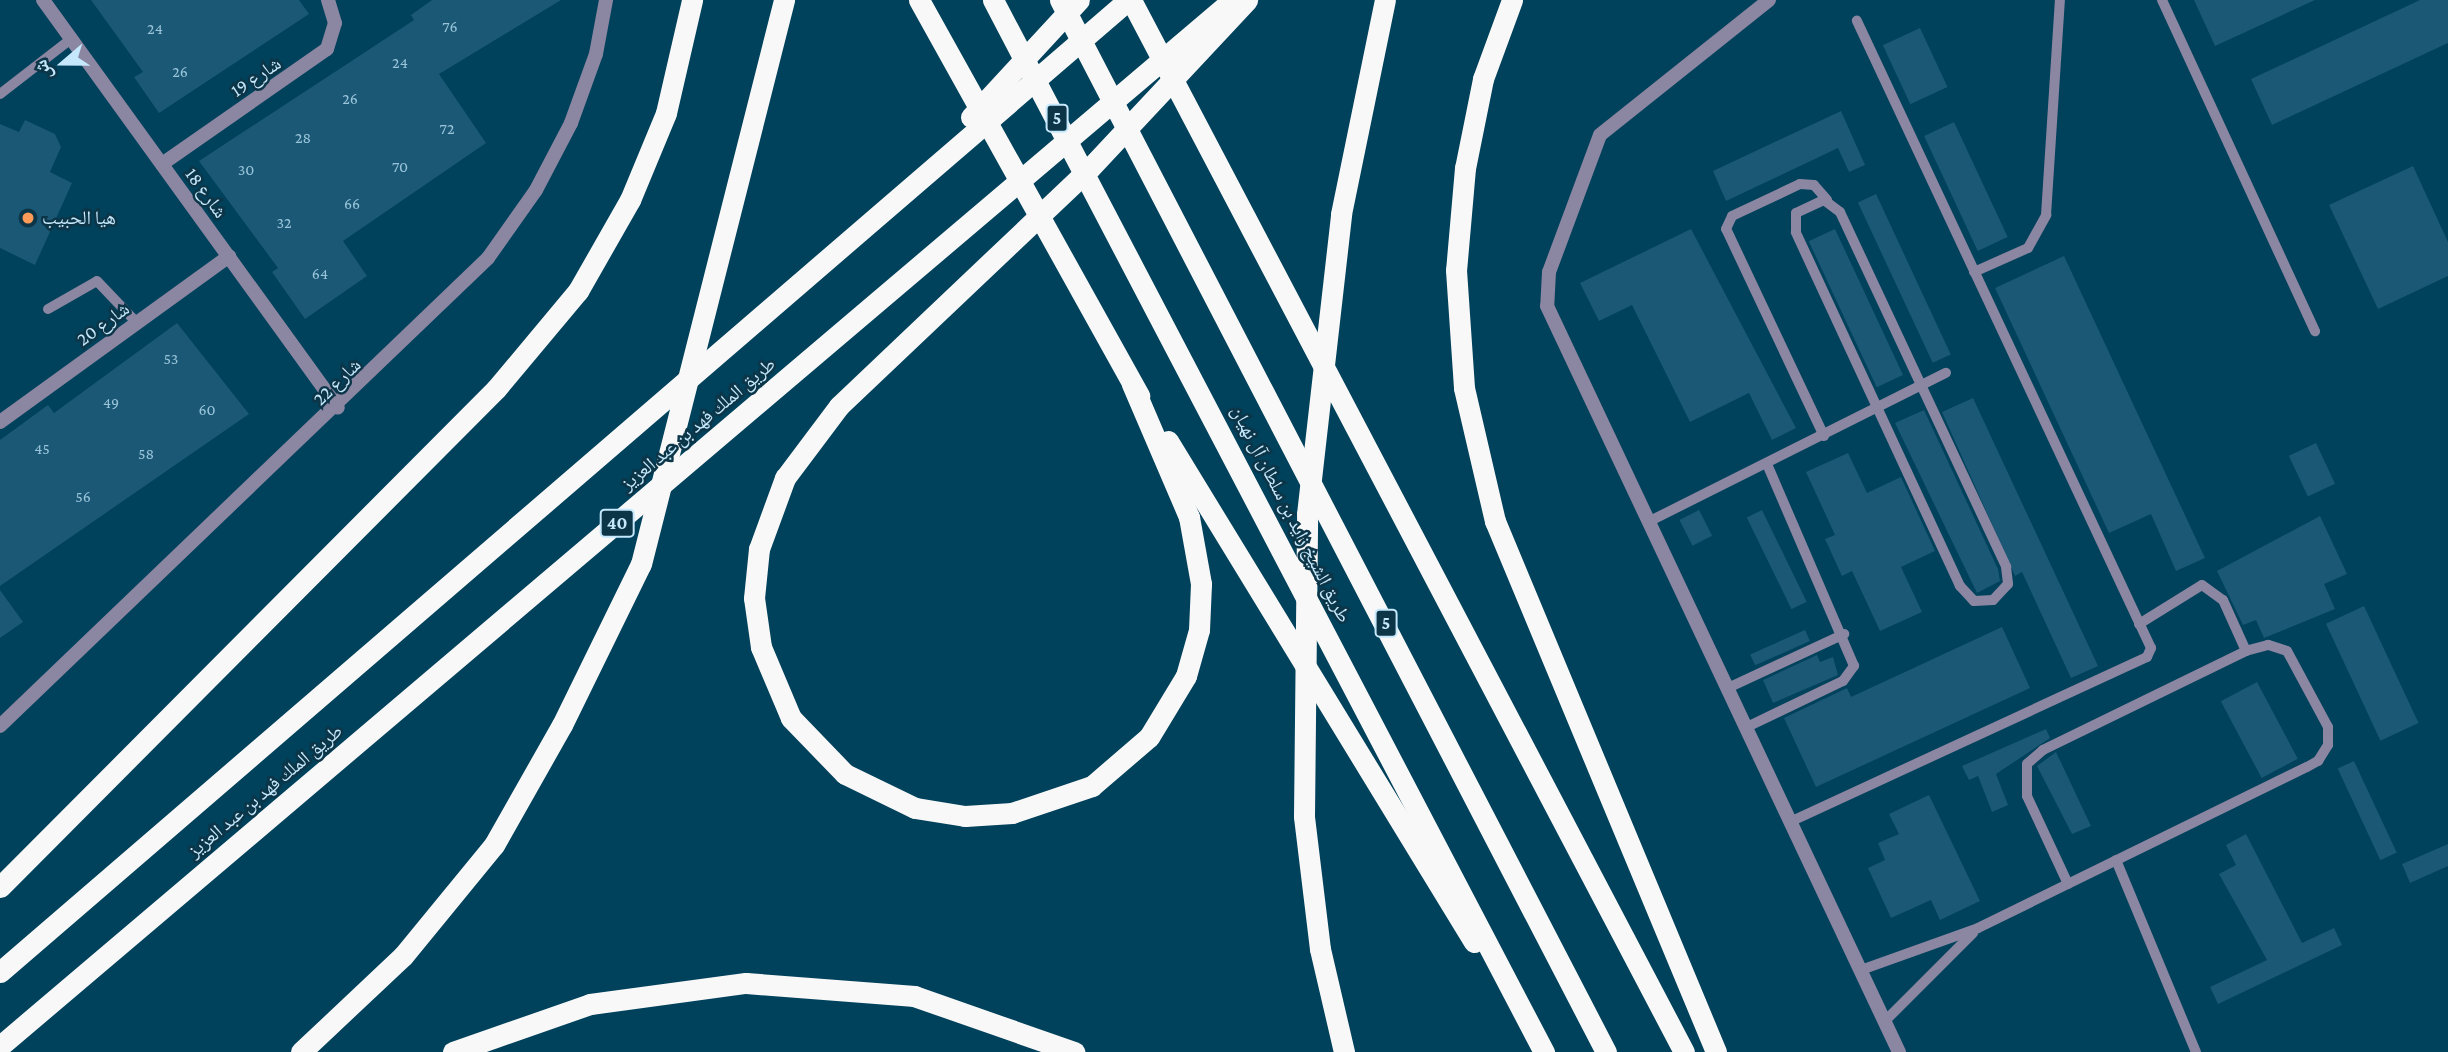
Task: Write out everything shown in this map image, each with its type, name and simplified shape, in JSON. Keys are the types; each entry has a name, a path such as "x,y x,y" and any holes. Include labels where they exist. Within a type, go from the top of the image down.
{"highway":[{"path":"0,887 486,399 578,291 630,200 666,113 692,0"},
{"path":"301,1052 403,956 494,845 562,725 640,564 784,0"},
{"name":"طريق الشيخ زايد بن سلطان آل نهيان","path":"993,0 1121,236 1544,1052"},
{"name":"طريق الشيخ زايد بن سلطان آل نهيان","path":"1060,0 1166,195 1606,1052"},
{"path":"922,175 1079,0"},
{"path":"1130,0 1684,1052"},
{"name":"طريق الملك فهد بن عبد العزيز","path":"0,972 922,175 1130,0"},
{"name":"طريق الملك فهد بن عبد العزيز","path":"0,1045 1233,0"},
{"path":"1132,384 1189,517 1201,584 1199,630 1186,676 1149,737 1092,786 1012,813 965,816 915,808 845,774 791,718 761,647 754,598 759,549 785,478 839,406 1080,178 1247,0"},
{"path":"1344,1052 1320,949 1304,816 1307,514 1321,363 1341,214 1385,0"},
{"path":"1512,0 1483,79 1465,167 1456,270 1464,388 1495,521 1716,1052"},
{"path":"922,6 1132,384 1450,905 1514,994"},
{"path":"453,1052 590,1004 746,984 914,996 1074,1052"}],"street":[{"name":"شارع 18","path":"43,0 338,408"},
{"name":"شارع 19","path":"162,164 327,49 335,23 328,0"},
{"name":"شارع 22","path":"0,726 457,293 536,190 583,91 606,0"},
{"path":"1769,0 1608,124 1586,162 1549,272 1549,315 1749,726 1899,1052"},
{"name":"شارع 20","path":"0,422 229,256"}],"lane":[{"path":"1974,272 2028,248 2046,215 2060,0"},
{"path":"2162,0 2315,331"},
{"path":"1792,821 2147,657 2151,648 1857,21"},
{"path":"0,94 71,39"},
{"path":"1824,436 1726,229 1732,216 1800,184 1814,185 1840,212 2006,567 2008,584 1993,600 1974,601 1960,586 1793,224 1799,211 1827,200"},
{"path":"48,309 97,281 137,323"},
{"path":"1650,521 1946,373"},
{"path":"1749,726 1847,678 1854,661 1767,464"},
{"path":"2139,624 2202,585 2219,594 2246,651"},
{"path":"1730,687 1844,634"},
{"path":"1861,970 1978,928 2068,884 2116,860 2324,753 2328,727 2298,664 2277,647 2246,651 2043,750 2027,764 2027,796 2068,884"},
{"path":"2116,860 2196,1052"},
{"path":"1885,1022 1978,928"}],"building":[{"path":"91,0 299,0 309,14 159,113 134,77 143,72"},
{"path":"432,0 561,0 439,74 486,143 343,241 367,276 305,319 272,272 278,268 199,161 414,20 411,15"},
{"path":"2194,0 2315,0 2215,46"},
{"path":"2420,0 2448,0 2448,43 2272,125 2251,79"},
{"path":"1920,28 1947,87 1910,104 1883,45"},
{"path":"1841,111 1865,165 1849,172 1838,148 1726,201 1713,171"},
{"name":"هيا الحبيب","path":"25,120 55,134 61,147 50,172 72,183 35,265 0,248 0,124 19,132"},
{"path":"1954,122 2008,237 1978,251 1924,136"},
{"path":"2413,166 2448,242 2448,276 2378,309 2329,205"},
{"path":"1876,194 1951,354 1933,363 1858,202"},
{"path":"1691,229 1796,428 1772,440 1749,393 1690,422 1632,305 1599,321 1580,283"},
{"path":"1835,229 1903,375 1877,387 1809,241"},
{"path":"2064,256 2205,558 2176,571 2151,514 2109,533 1995,288"},
{"path":"177,323 249,414 0,586 0,440 48,405 54,413"},
{"path":"1973,398 2098,666 2071,678 2022,572 2015,576 1942,412"},
{"path":"1924,410 1998,569 2000,581 1977,593 1895,423"},
{"path":"2316,443 2335,484 2308,496 2289,456"},
{"path":"1848,453 1867,493 1901,477 1935,551 1901,567 1922,612 1880,631 1852,571 1842,576 1825,539 1835,535 1806,472"},
{"path":"1699,510 1712,536 1693,546 1679,520"},
{"path":"1762,510 1807,602 1791,609 1747,517"},
{"path":"2320,516 2347,574 2324,584 2335,609 2264,638 2256,620 2243,625 2217,571"},
{"path":"0,590 23,622 0,638"},
{"path":"2364,606 2419,723 2380,741 2326,624"},
{"path":"2002,627 2030,688 1816,787 1784,718 1847,688 1851,697"},
{"path":"1805,630 1810,641 1755,665 1750,654"},
{"path":"1817,655 1820,662 1833,657 1838,675 1773,703 1763,680"},
{"path":"2257,682 2298,759 2262,778 2221,701"},
{"path":"2046,729 2050,738 1996,774 2008,805 1992,812 1978,776 1969,780 1962,766"},
{"path":"2056,752 2091,826 2072,834 2037,766"},
{"path":"2354,761 2397,853 2380,860 2338,769"},
{"path":"1929,795 1980,901 1940,920 1931,900 1891,918 1868,868 1885,860 1878,843 1899,834 1889,814"},
{"path":"2246,834 2302,943 2334,928 2342,945 2218,1004 2210,987 2267,960 2219,874 2236,865 2226,845"},
{"path":"2448,844 2448,866 2410,883 2402,864"}],"place":[{"name":"هيا الحبيب","path":"28,218"}]}
